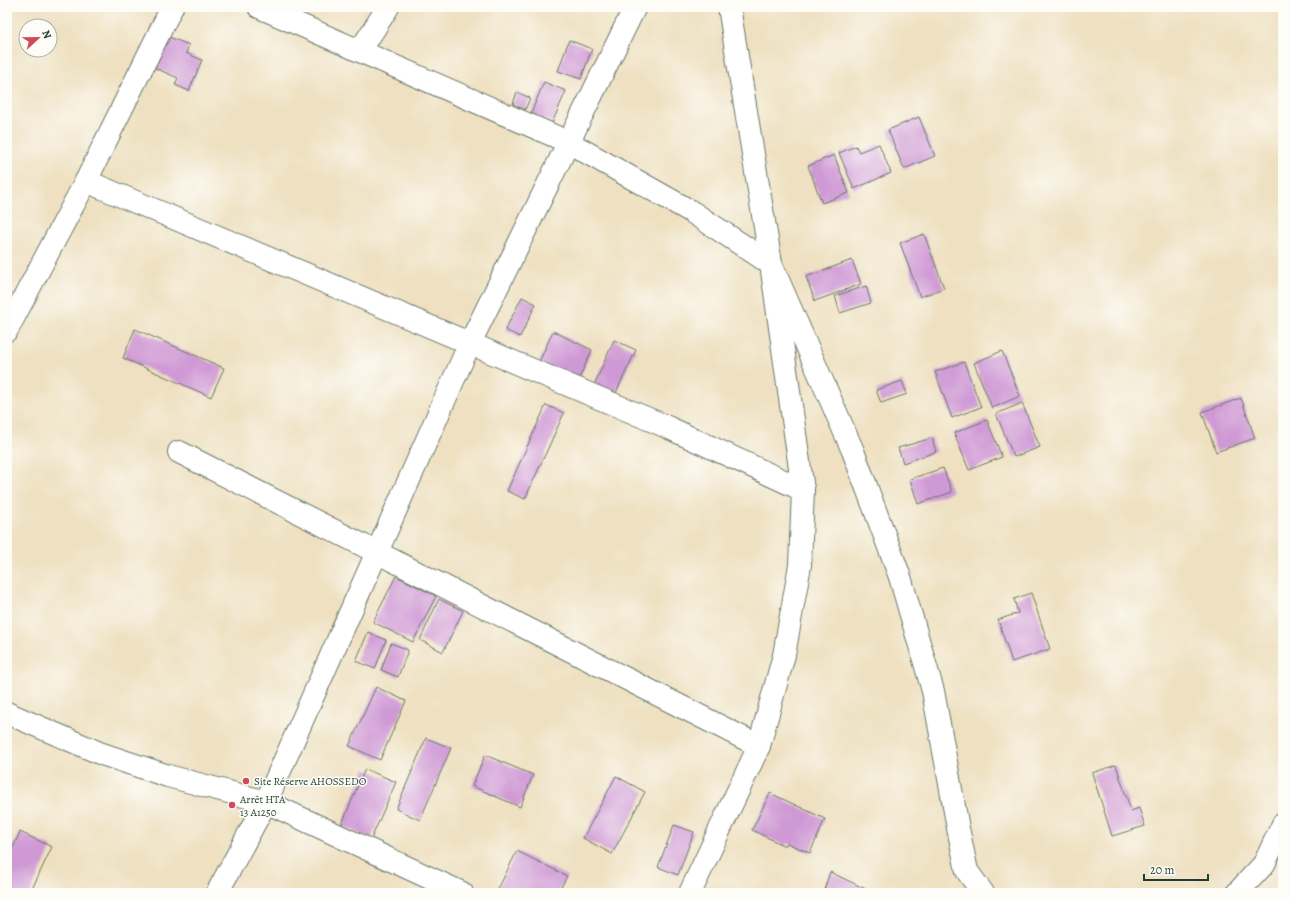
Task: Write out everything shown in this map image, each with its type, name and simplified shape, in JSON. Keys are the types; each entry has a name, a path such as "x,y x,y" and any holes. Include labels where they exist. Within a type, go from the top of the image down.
{"street":[{"path":"7,330 86,181 172,7"},
{"path":"259,7 568,142 692,212 771,264 853,451 900,577 934,691 967,871 983,893"},
{"path":"360,51 388,7"},
{"path":"217,893 266,802 469,345 635,7"},
{"path":"690,893 759,746 784,655 800,565 803,490 771,264 729,7"},
{"path":"86,181 469,345 665,426 803,490"},
{"path":"179,452 759,746"},
{"path":"7,713 102,754 168,776 266,802 462,893"},
{"path":"1237,893 1264,864 1283,824"}],"building":[{"path":"169,37 189,45 186,53 202,60 189,91 175,85 178,78 155,68"},
{"path":"569,40 592,49 581,79 558,71"},
{"path":"544,82 566,91 552,123 531,113"},
{"path":"517,92 530,98 525,110 513,104"},
{"path":"919,117 935,156 904,169 888,130"},
{"path":"879,144 891,173 854,189 839,153 856,146 859,152"},
{"path":"834,155 849,193 822,203 808,166"},
{"path":"924,234 944,288 920,297 900,243"},
{"path":"852,260 861,284 815,301 806,277"},
{"path":"866,286 871,303 840,313 835,296"},
{"path":"522,297 536,304 520,337 505,330"},
{"path":"135,329 224,368 211,397 123,358"},
{"path":"553,331 592,350 578,381 539,362"},
{"path":"614,340 636,350 615,395 594,385"},
{"path":"1002,351 1020,396 992,408 974,363"},
{"path":"964,362 981,407 952,418 935,372"},
{"path":"902,381 907,394 881,403 876,390"},
{"path":"1241,398 1255,438 1216,452 1202,412"},
{"path":"1022,403 1040,447 1014,457 996,414"},
{"path":"546,405 564,413 525,499 507,491"},
{"path":"987,420 1002,457 969,470 954,433"},
{"path":"932,438 936,452 903,463 898,448"},
{"path":"943,468 952,492 918,504 910,479"},
{"path":"396,576 436,596 413,642 373,622"},
{"path":"1031,593 1050,649 1012,662 998,620 1018,613 1014,599"},
{"path":"439,599 463,611 443,652 420,640"},
{"path":"368,632 386,640 375,669 356,661"},
{"path":"391,643 408,650 398,677 381,670"},
{"path":"376,687 406,701 380,760 349,746"},
{"path":"426,738 451,748 420,820 396,809"},
{"path":"485,755 533,775 520,807 472,786"},
{"path":"1116,765 1131,811 1139,808 1145,826 1112,836 1092,773"},
{"path":"365,769 396,782 371,839 341,826"},
{"path":"616,776 645,792 612,854 583,838"},
{"path":"770,793 825,819 810,853 787,843 785,846 752,830"},
{"path":"674,825 694,832 678,875 658,867"},
{"path":"20,832 52,847 30,893 7,893 7,860"},
{"path":"517,851 567,876 558,893 496,893"},
{"path":"830,872 874,893 823,893"}],"place":[{"name":"Site Réserve AHOSSEDO","path":"246,781"},
{"name":"Arrêt HTA 13 A1250","path":"232,805"}]}
